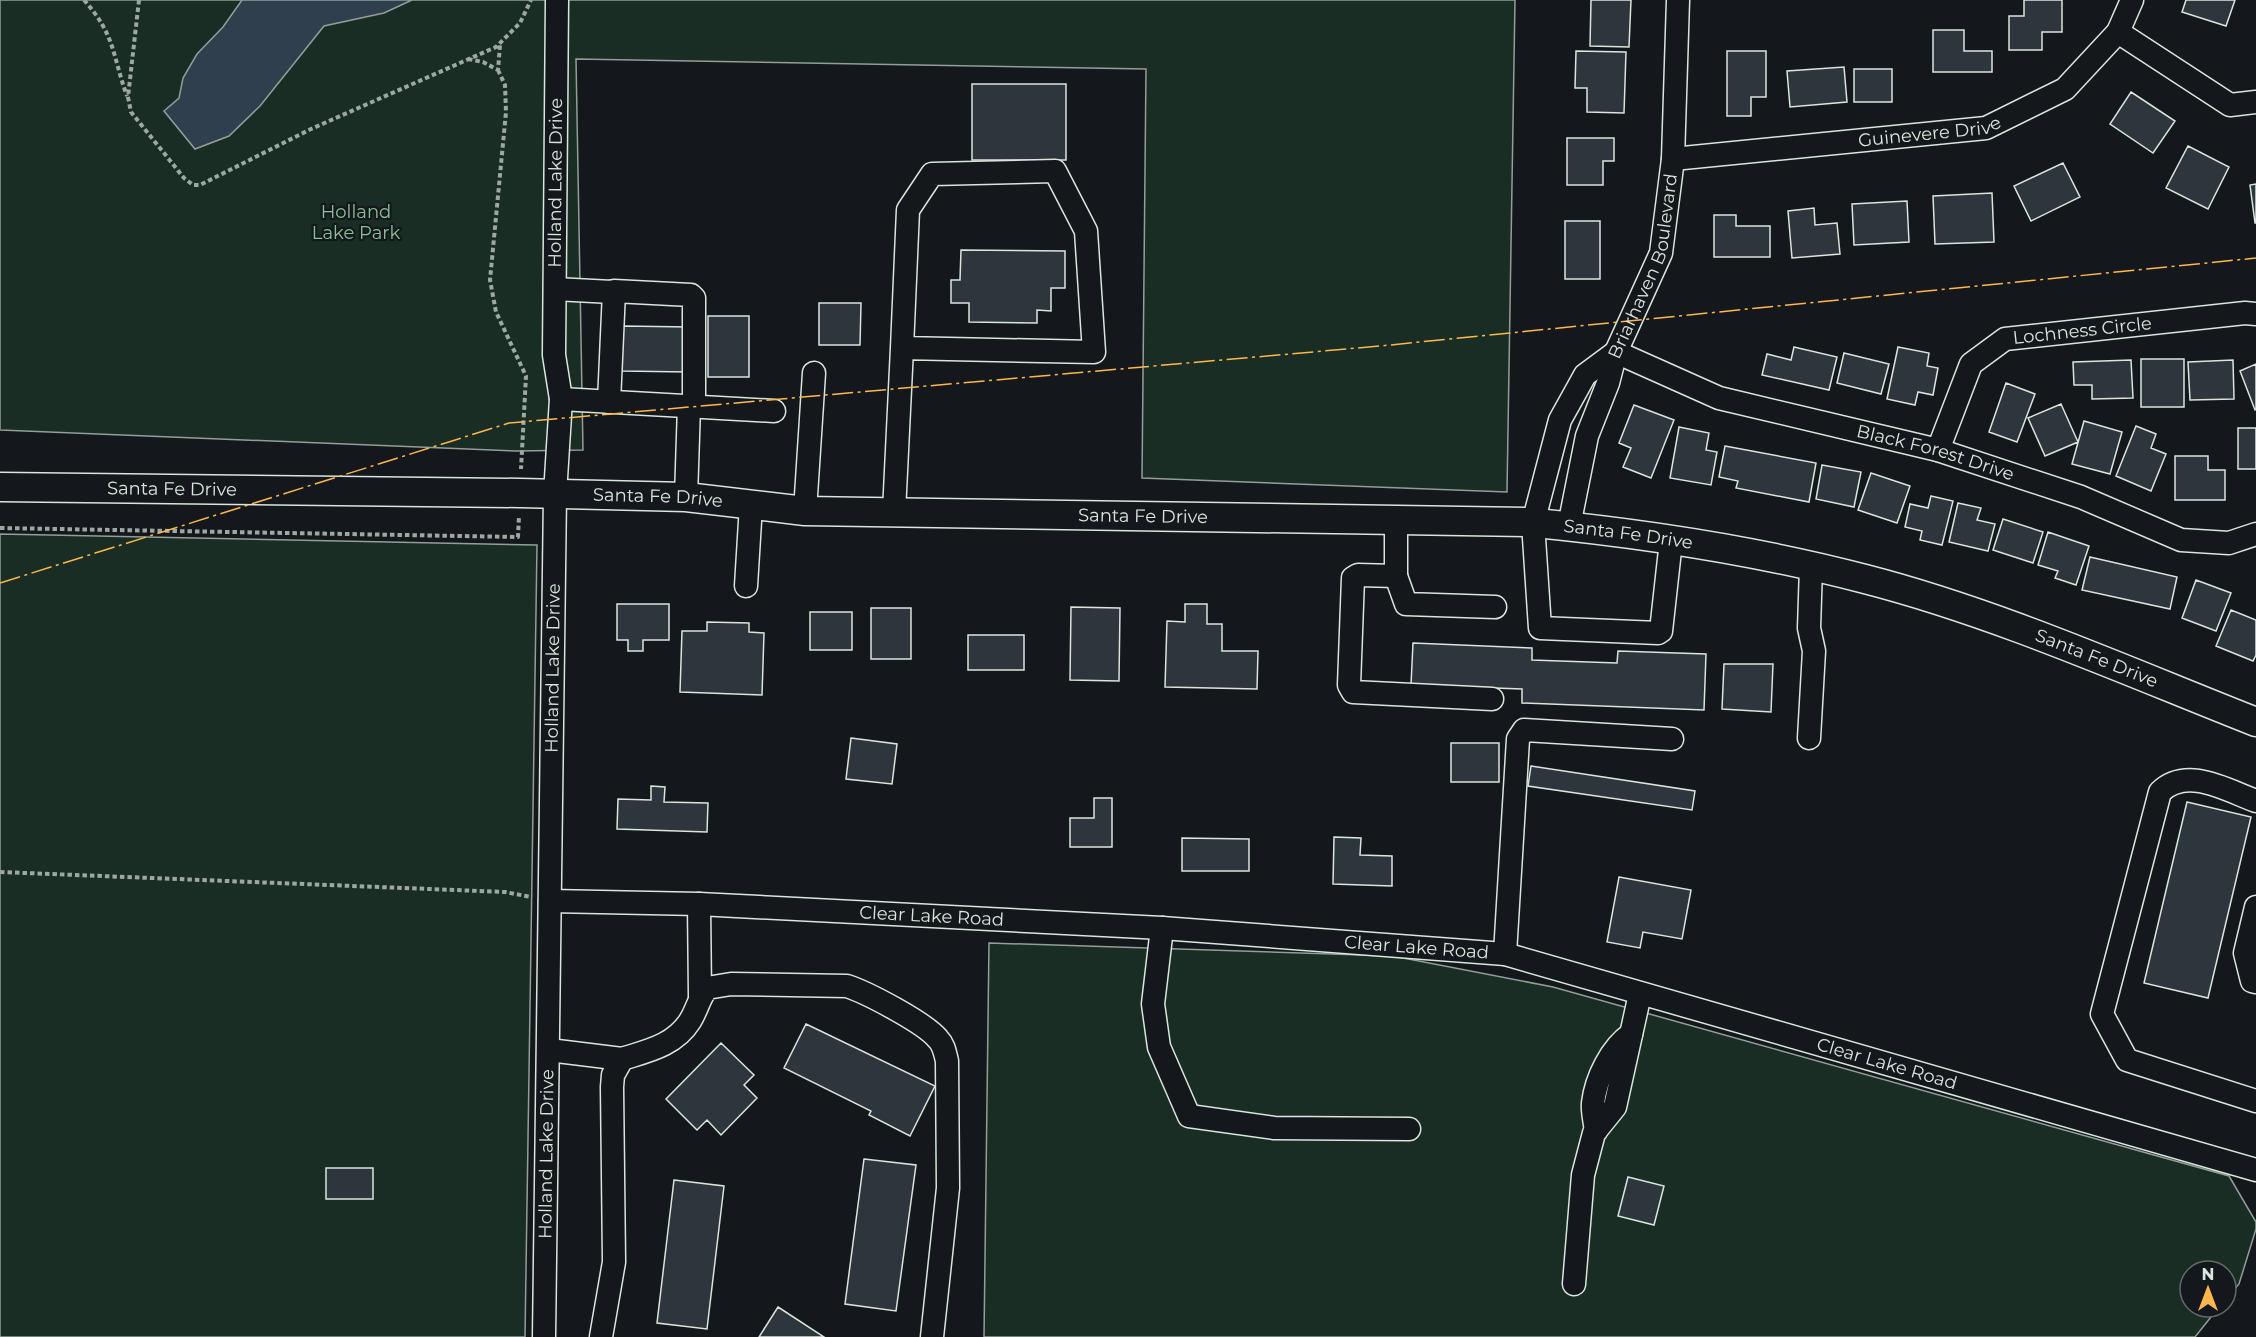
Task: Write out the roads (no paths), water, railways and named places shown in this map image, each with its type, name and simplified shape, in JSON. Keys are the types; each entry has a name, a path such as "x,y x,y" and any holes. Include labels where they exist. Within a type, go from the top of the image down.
{"main road":[{"name":"Santa Fe Drive","path":"0,487 686,497 805,511 1396,520 1569,526 1671,541 1866,579 2022,628 2256,722"}],"street":[{"name":"Holland Lake Drive","path":"544,1337 555,494 561,399 554,355 557,0"},
{"name":"Briarhaven Boulevard","path":"1569,526 1587,436 1608,383 1616,352 1661,253 1672,159 1678,0"},
{"name":"Guinevere Drive","path":"1672,159 1986,128 2065,89 2118,32 2132,0"},
{"path":"2118,32 2230,105 2256,102"},
{"path":"894,512 902,348 909,210 932,174 1055,171 1086,231 1094,352 902,348"},
{"path":"555,289 691,295 694,298 686,497"},
{"path":"609,402 612,292"},
{"name":"Lochness Circle","path":"1938,450 1971,363 2005,339 2245,313 2256,314"},
{"path":"1616,352 1585,375 1560,420 1533,523 1540,628 1658,633 1661,631 1671,541"},
{"name":"Black Forest Drive","path":"1616,352 1719,398 1938,450 2081,497 2181,540 2229,543 2256,534"},
{"path":"805,511 814,373"},
{"path":"561,399 774,411"},
{"path":"746,586 751,505"},
{"path":"1396,520 1396,576 1406,604 1495,608"},
{"path":"1809,738 1815,651 1809,628 1811,567"},
{"path":"1396,576 1358,575 1353,578 1349,685 1353,692 1492,699"},
{"path":"1505,954 1518,739 1524,730 1672,739"},
{"path":"2256,801 2209,783 2182,778 2169,783 2160,792 2102,1014 2127,1060 2256,1101"},
{"name":"Clear Lake Road","path":"550,901 699,904 1162,928 1505,954 2256,1170"},
{"path":"699,904 700,996"},
{"path":"2256,907 2245,952 2252,981 2256,982"},
{"path":"1162,928 1153,1004 1159,1047 1189,1116 1274,1128 1409,1129"},
{"path":"549,1050 622,1059 641,1055 666,1044 680,1033 690,1022 700,996 707,988 716,985 847,986 861,991 938,1038 947,1061 948,1188 932,1337"},
{"path":"1574,1284 1583,1175 1596,1131 1615,1107 1640,994"},
{"path":"601,1337 614,1262 612,1087 613,1075 622,1059"}],"water":[{"path":"242,0 412,0 384,13 324,26 260,106 229,136 195,149 164,111 179,98 183,78 197,54 223,27"}],"park label":[{"name":"Holland Lake Park","path":"356,222"}]}
